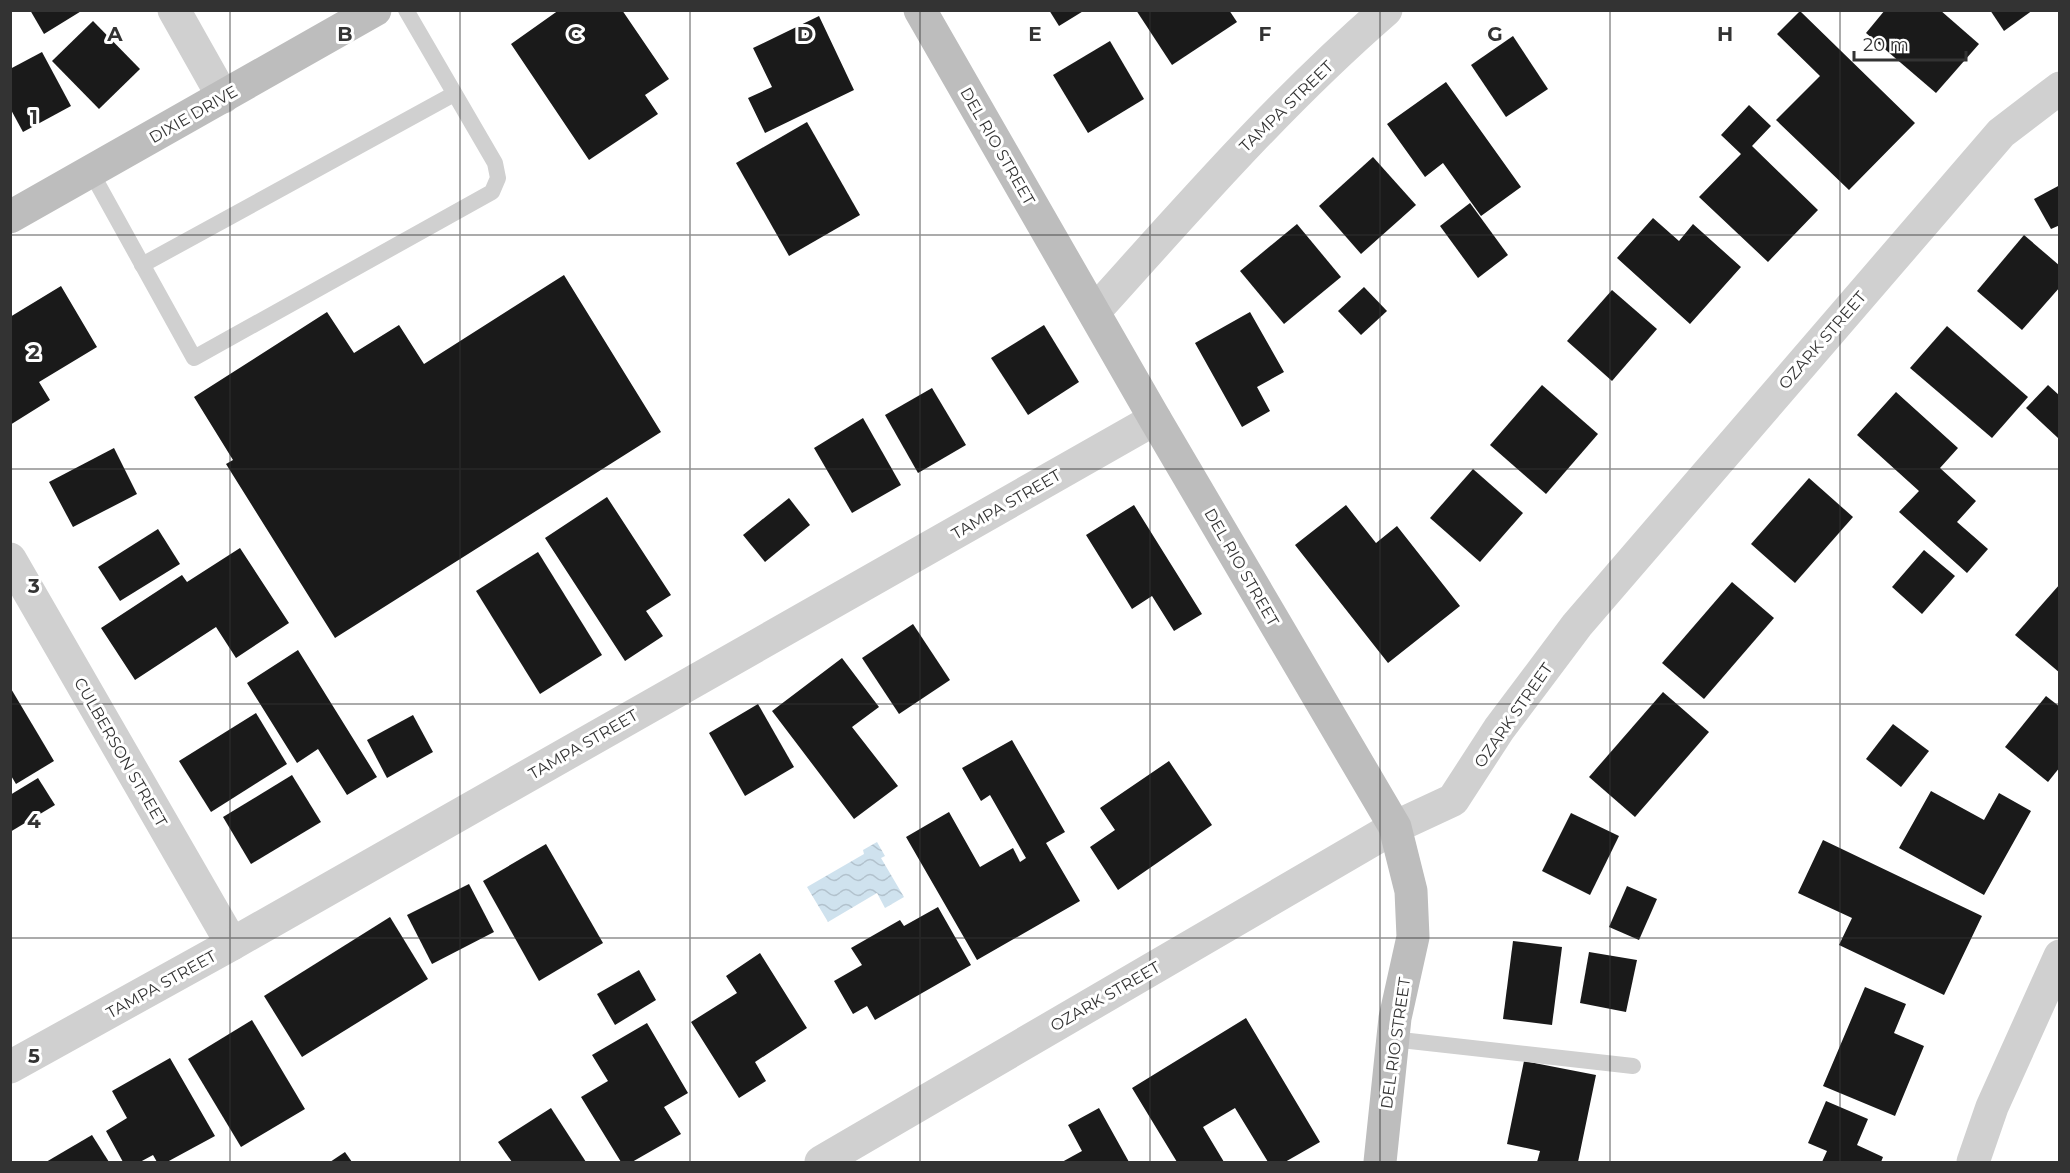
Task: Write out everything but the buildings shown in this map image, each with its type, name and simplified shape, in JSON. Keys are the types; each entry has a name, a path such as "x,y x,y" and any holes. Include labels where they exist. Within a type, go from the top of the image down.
{"street":[{"path":"174,10 223,97"},
{"name":"DIXIE DRIVE","path":"10,217 375,10"},
{"name":"DEL RIO STREET","path":"920,10 1155,419 1395,827 1411,891 1413,936 1395,1018 1380,1162"},
{"name":"TAMPA STREET","path":"1094,312 1232,160 1386,10"},
{"name":"OZARK STREET","path":"821,1162 1395,827 1454,800 1499,729 1577,626 2001,133 2060,88"},
{"name":"TAMPA STREET","path":"10,1067 232,944 1155,419"},
{"name":"CULBERSON STREET","path":"10,559 232,944"},
{"path":"1973,1162 1992,1107 2060,956"}],"lane":[{"path":"91,172 194,358 492,192 498,178 495,163 406,10"},
{"path":"142,265 454,94"},
{"path":"1392,1039 1633,1066"}],"water":[{"path":"877,842 885,856 881,858 904,897 885,908 877,893 828,922 807,887 864,854 863,850"}]}
